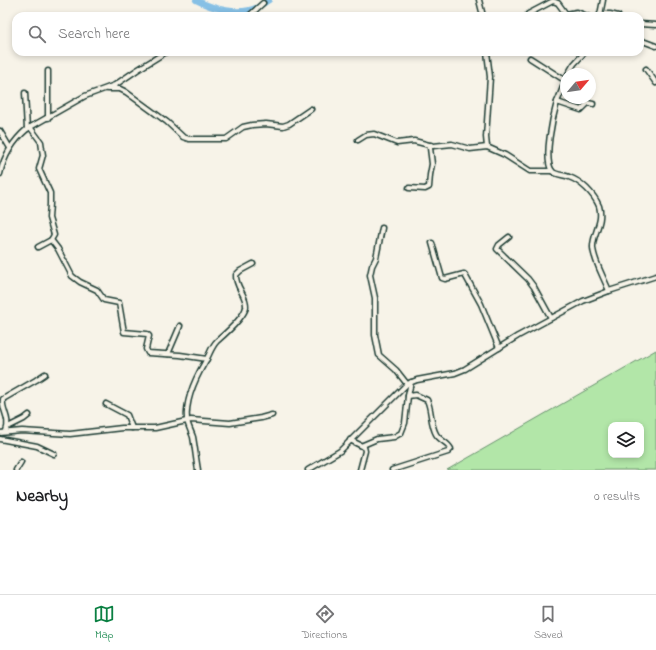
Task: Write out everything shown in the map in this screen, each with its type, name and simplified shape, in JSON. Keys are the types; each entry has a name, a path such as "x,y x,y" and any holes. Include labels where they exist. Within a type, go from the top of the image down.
{"street":[{"path":"479,0 481,12"},
{"path":"601,12 603,0"},
{"path":"532,12 556,1 564,12"},
{"path":"253,12 263,3"},
{"path":"644,24 656,25"},
{"path":"644,42 656,46"},
{"path":"0,174 10,148 20,135 29,128 85,96 115,85 160,56"},
{"path":"487,56 490,77 486,137 487,146"},
{"path":"572,68 581,56"},
{"path":"530,58 560,76"},
{"path":"646,69 656,83"},
{"path":"48,71 48,118"},
{"path":"107,89 120,89 126,92 167,122 183,137 189,139 226,138 243,127 252,125 266,124 283,126 289,124 311,110"},
{"path":"25,93 29,128 40,142 43,153 39,169 47,185 51,199 49,218 54,235 51,240 38,247"},
{"path":"552,171 549,159 549,143 551,126 560,95"},
{"path":"563,104 581,110 587,104"},
{"path":"0,131 10,148"},
{"path":"358,140 366,135 374,134 397,143 414,142 431,145 452,144 470,149 487,146 505,155 530,171 552,171 577,181 591,193 599,208 600,220 593,248 609,290"},
{"path":"409,188 425,189 429,187 432,164 431,145"},
{"path":"362,445 377,439 394,437 402,433 405,423 408,396 409,383 379,355 375,335 375,298 370,275 376,258 382,228"},
{"path":"509,237 499,245 497,249 528,279 551,318"},
{"path":"51,240 58,249 68,270 76,280 97,290 104,300 119,302 124,332 148,335 149,338 146,351 148,354 168,354 207,359"},
{"path":"432,243 442,278 445,279 465,275 481,304 499,348"},
{"path":"198,470 192,437 187,421 192,387 197,375 216,343 228,332 244,312 246,304 244,296 237,284 236,275 253,264"},
{"path":"308,470 340,451 409,383 455,373 465,369 551,318 583,301 609,290 656,276"},
{"path":"168,354 180,326"},
{"path":"6,432 8,426 2,402 3,399 45,374"},
{"path":"392,470 451,451 449,445 440,439 435,433 427,400 416,395 408,396"},
{"path":"106,404 126,414 132,428"},
{"path":"0,433 35,431 70,434 132,428 155,428 187,421 230,422 262,418 272,415"},
{"path":"8,426 28,416"},
{"path":"0,439 37,446 54,454"},
{"path":"350,440 362,445 365,451 360,470"},
{"path":"16,470 21,462"}],"green space":[{"path":"656,350 656,470 447,470"}],"waterway":[{"path":"196,0 218,9 235,11 251,10 269,0"}]}
